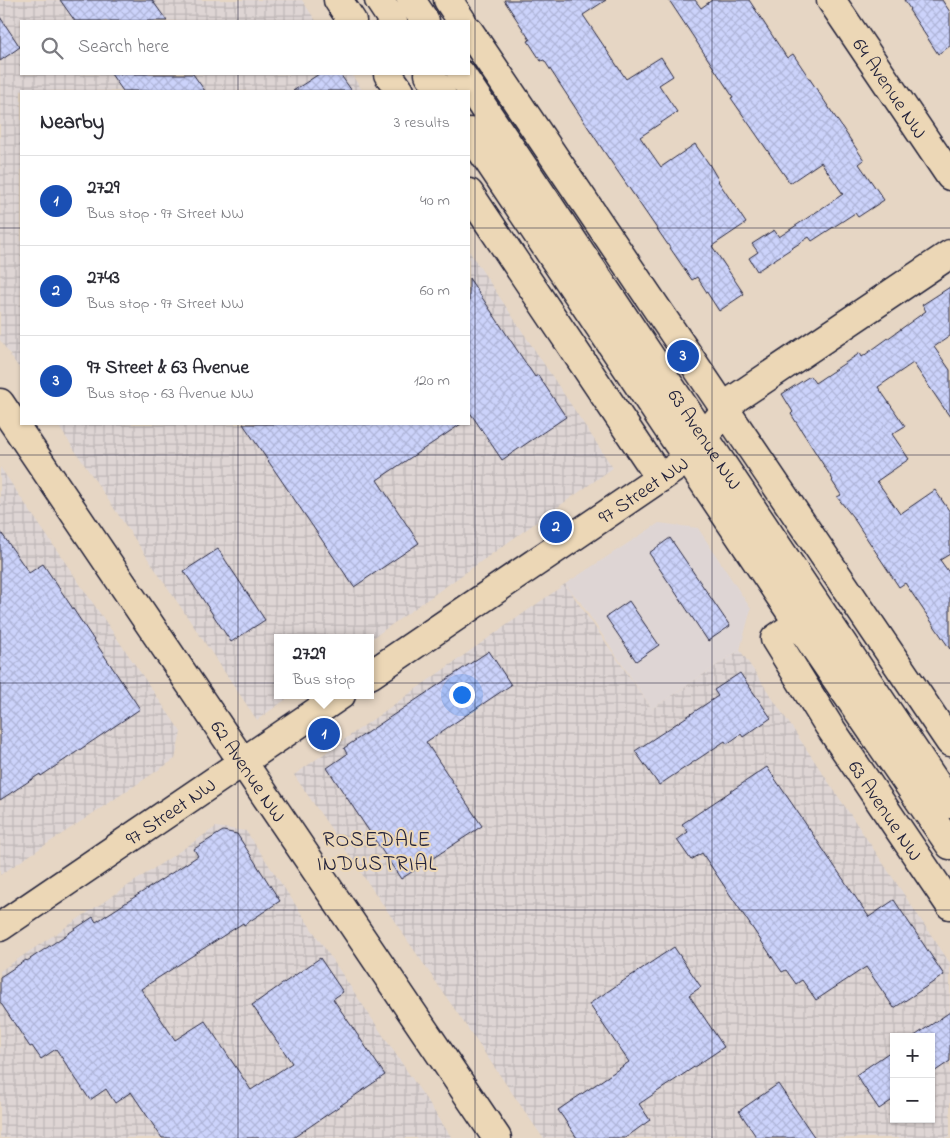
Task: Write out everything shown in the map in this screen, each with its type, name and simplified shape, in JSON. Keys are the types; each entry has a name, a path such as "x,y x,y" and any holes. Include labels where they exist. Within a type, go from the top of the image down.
{"street":[{"path":"338,0 351,20"},
{"path":"379,0 392,20"},
{"path":"411,0 424,20"},
{"path":"448,0 461,20"},
{"name":"64 Avenue NW","path":"831,0 950,176"},
{"name":"63 Avenue NW","path":"470,32 950,742"},
{"path":"389,75 399,90"},
{"path":"430,75 440,90"},
{"name":"63 Avenue NW","path":"461,75 950,804"},
{"name":"63 Avenue NW","path":"470,133 798,623 950,845"},
{"path":"470,194 660,478"},
{"name":"97 Street NW","path":"374,672 688,459 704,436 736,398 950,254"},
{"name":"62 Avenue NW","path":"0,403 497,1138"},
{"name":"63 Avenue NW","path":"798,623 775,639 829,726 950,905"},
{"name":"97 Street NW","path":"0,927 335,699"}],"shaded area":[{"path":"0,0 302,0 315,20 20,20 20,75 352,75 362,90 20,90 20,370 0,340"},
{"path":"470,253 613,468 374,637 374,634 274,634 274,699 286,699 257,720 58,425 470,425"},
{"path":"0,467 181,732 175,759 0,875"},
{"path":"659,523 698,528 751,609 740,650 652,709 581,603 565,584"},
{"path":"565,584 652,709 740,650 950,963 950,1138 543,1138 294,775"},
{"path":"216,827 246,831 452,1138 0,1138 0,971"}],"building":[{"path":"60,0 152,0 166,20 74,20"},
{"path":"504,0 606,0 583,15 626,79 661,57 673,76 659,85 677,112 640,137 661,167 695,144 709,164 746,223 712,246 744,294 719,311 697,277 692,280 544,60 541,61"},
{"path":"669,0 695,0 701,8 712,0 749,0 787,58 793,54 864,160 859,164 884,200 858,217 855,213 812,241 809,237 757,271 749,258 758,252 752,244 774,230 779,237 843,194 821,162 790,183 731,98 733,97"},
{"path":"904,0 942,0 950,12 950,46 938,54"},
{"path":"0,17 20,47 0,61"},
{"path":"112,75 194,75 204,90 122,90"},
{"path":"317,75 341,75 351,90 295,90"},
{"path":"470,280 535,377 538,375 566,417 502,460 470,412"},
{"path":"950,287 950,336 934,347 950,370 950,417 913,363 878,387 905,426 892,434 909,459 877,481 900,514 935,490 950,512 950,554 940,560 950,574 950,649 905,583 899,587 852,516 837,497 841,495 833,480 791,414 793,412 782,394 810,376 815,383 860,353 862,357 926,311 922,305"},
{"path":"244,425 460,425 377,480 419,543 354,587"},
{"path":"0,531 29,573 43,564 140,709 41,776 40,774 0,800"},
{"path":"670,538 730,626 708,641 649,553"},
{"path":"218,549 265,620 231,642 184,571"},
{"path":"629,601 659,645 636,661 606,617"},
{"path":"489,651 511,685 426,742 482,826 401,879 327,768 347,754 344,748"},
{"path":"740,673 771,718 743,737 741,734 727,744 725,741 659,785 635,751 718,696 714,690"},
{"path":"767,767 869,917 894,900 944,975 894,1008 866,967 816,1000 802,980 796,984 786,970 782,972 702,853 691,860 677,840 688,832 682,824"},
{"path":"223,831 237,834 280,901 141,989 175,1040 205,1021 251,1090 292,1063 252,1005 320,958 343,992 333,999 385,1075 293,1138 162,1138 131,1092 115,1103 106,1089 90,1100 56,1049 41,1059 32,1046 30,1047 0,1002 0,977 93,917 96,922 198,856 194,849"},
{"path":"674,947 701,987 689,995 724,1047 639,1104 650,1120 625,1138 577,1138 558,1110 629,1062 589,1004"},
{"path":"950,1012 950,1061 935,1071 935,1033 919,1033"},
{"path":"890,1052 890,1102 879,1109 856,1075"},
{"path":"778,1084 815,1138 757,1138 739,1111"}],"place":[{"name":"97 Street & 63 Avenue","path":"683,356"},
{"name":"2743","path":"556,527"},
{"name":"2729","path":"324,734"}],"district":[{"name":"ROSEDALE INDUSTRIAL","path":"377,851"}]}
